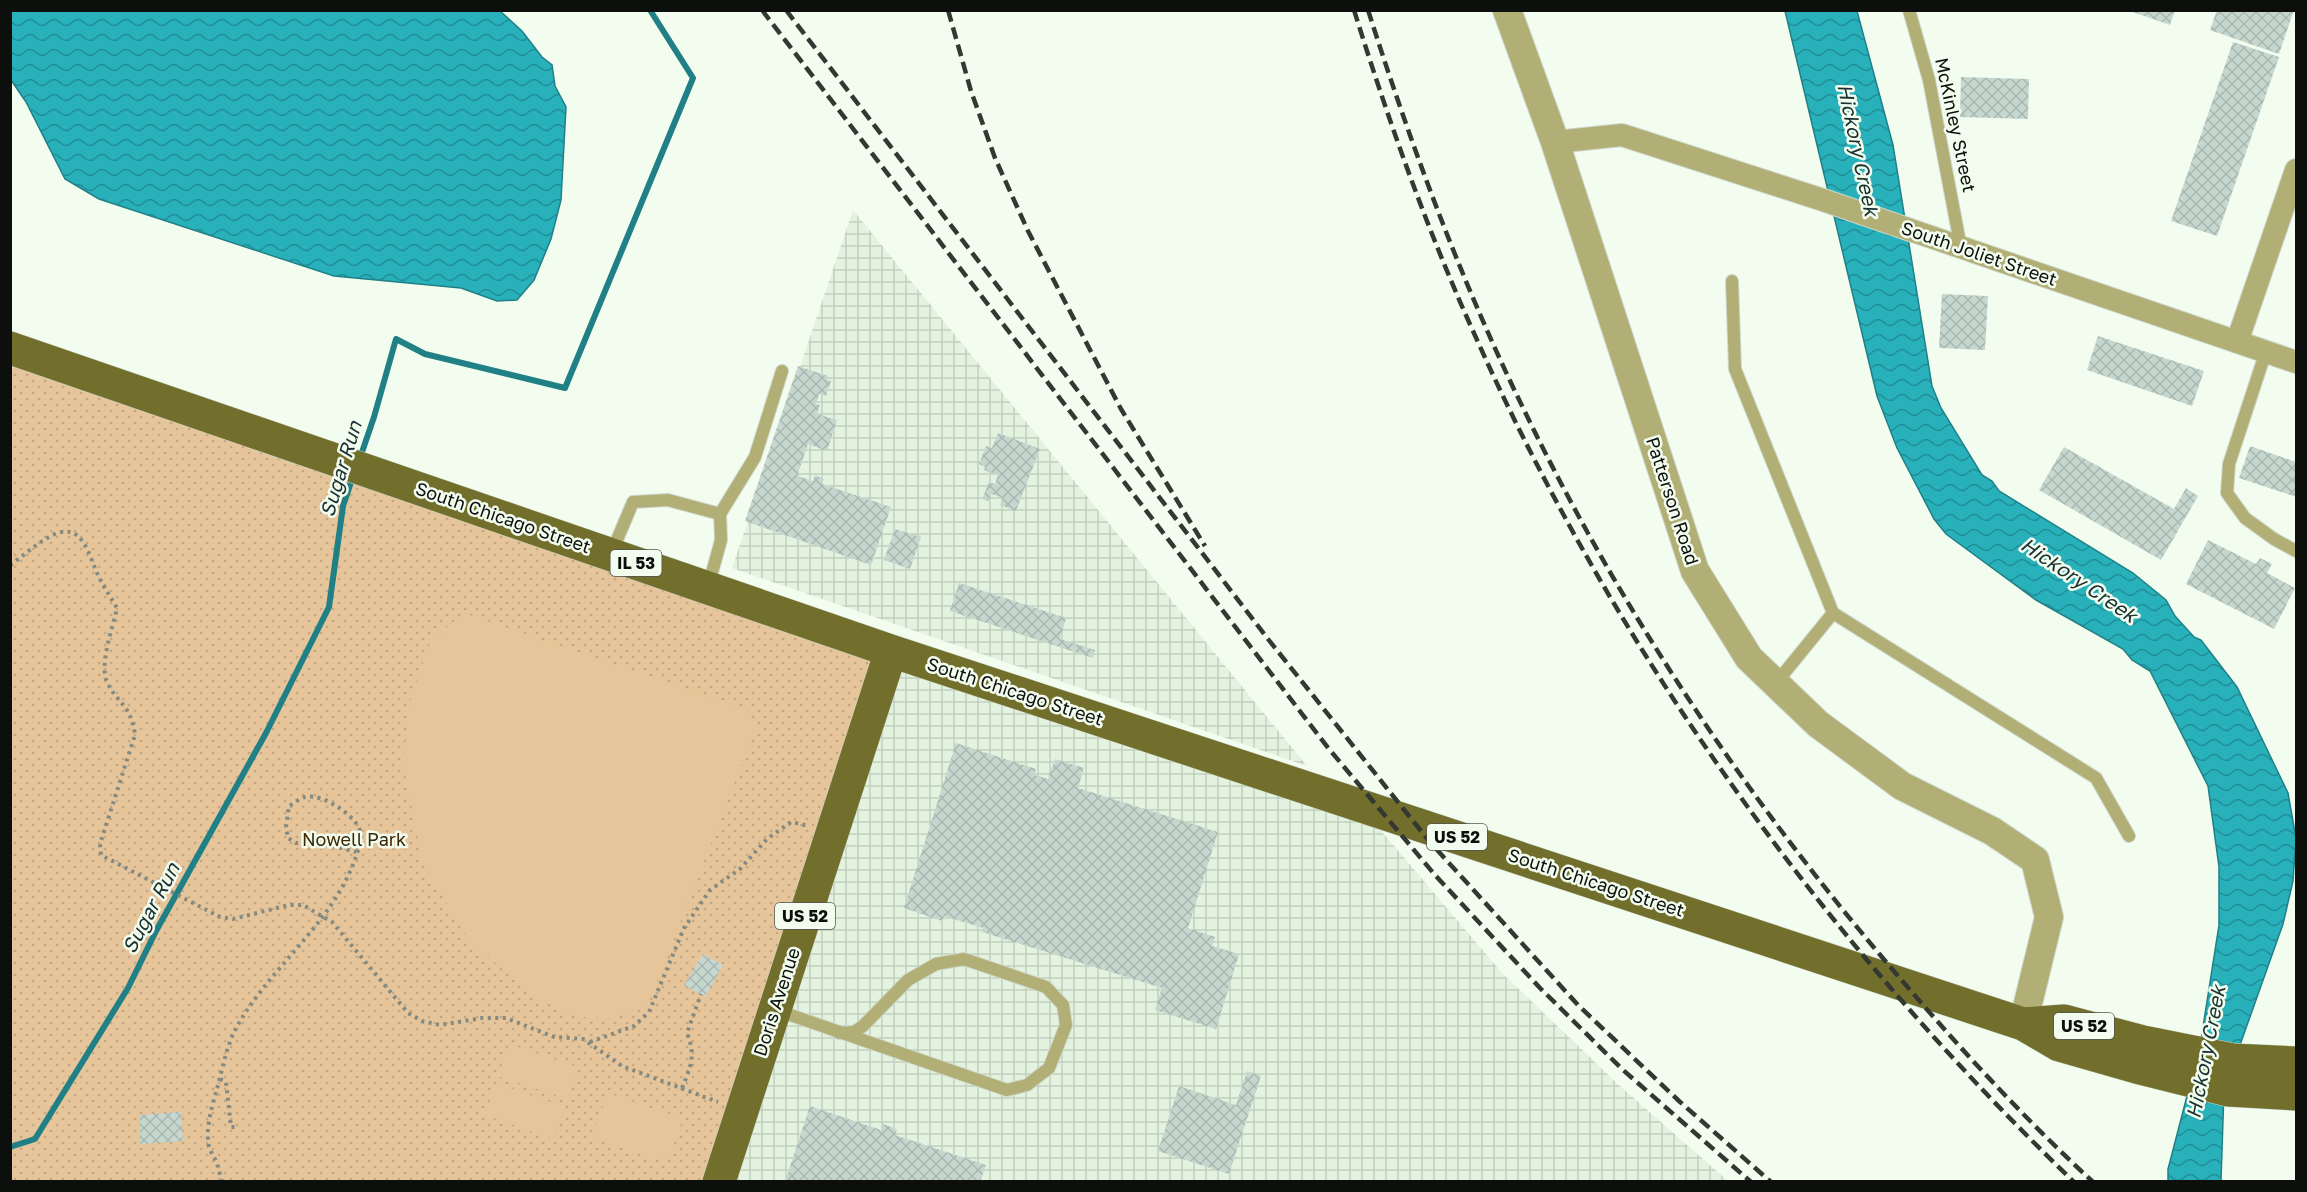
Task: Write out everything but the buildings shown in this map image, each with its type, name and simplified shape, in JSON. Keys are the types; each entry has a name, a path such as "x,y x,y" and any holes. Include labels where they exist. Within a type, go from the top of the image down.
{"main road":[{"name":"South Chicago Street","path":"10,348 891,651 2023,1024 2059,1045 2140,1054 2296,1063"},
{"name":"Doris Avenue","path":"719,1182 891,651"},
{"name":"South Chicago Street","path":"2140,1054 2228,1090 2296,1094"}],"street":[{"name":"Patterson Road","path":"1508,10 1555,142 1695,571 1749,657 1818,723 1902,786 1992,831 2035,860 2049,917 2023,1024"},
{"name":"South Joliet Street","path":"1555,142 1622,135 1822,200 2296,362"},
{"path":"2237,342 2296,170"}],"lane":[{"name":"McKinley Street","path":"1909,10 1929,80 1961,248"},
{"path":"1732,281 1735,369 1833,613 2096,778 2129,836"},
{"path":"2266,351 2229,464 2228,493 2245,518 2274,539 2296,551"},
{"path":"708,588 720,540 720,514 755,457 782,371"},
{"path":"611,555 633,502 668,500 720,514"},
{"path":"1776,683 1833,613"},
{"path":"775,1010 839,1033 1007,1090 1027,1085 1049,1068 1066,1025 1064,1005 1046,987 964,959 936,964 908,980 863,1026 854,1032 839,1033"}],"path":[{"path":"10,565 48,537 59,532 69,532 86,543 99,579 117,608 105,669 107,682 127,708 133,721 135,735 99,850 101,855 220,917 233,919 289,905 303,905 332,922 408,1013 422,1021 440,1025 482,1018 506,1018 554,1037 583,1039 622,1066 710,1098 741,1114"},
{"path":"222,1182 218,1165 209,1147 209,1122 234,1034 255,1000 323,917 341,891 362,837 360,827 351,817 339,807 321,798 306,796 290,806 286,827 288,838 296,843 322,843 356,852"},
{"path":"590,1042 634,1026 648,1012 684,928 710,890 741,869 767,839 791,822 832,833"},
{"path":"682,1088 689,1070 693,1048 687,1033 700,994"},
{"path":"220,1079 226,1082 231,1127 235,1127"}],"shaded area":[{"path":"853,210 1307,766 732,568"},
{"path":"898,666 1372,820 1503,974 1620,1086 1728,1181 732,1182"}],"green space":[{"name":"Nowell Park","path":"11,360 879,658 708,1181 11,1182"},
{"path":"464,613 749,711 756,728 648,1005 611,1018 576,1017 540,1000 470,942 423,864 403,763 411,697 431,640"},
{"path":"509,1044 578,1067 567,1099 498,1076"},
{"path":"496,1083 565,1107 553,1139 485,1115"},
{"path":"608,1093 683,1119 667,1163 592,1137"}],"water":[{"path":"10,11 500,11 522,31 542,57 552,65 555,86 566,107 561,200 551,239 534,280 517,300 497,301 461,288 334,276 99,199 65,179 26,102 11,80"},
{"name":"Hickory Creek","path":"1785,11 1857,11 1893,145 1932,386 1941,408 1982,475 1992,481 1999,491 2133,573 2166,600 2175,616 2194,637 2201,640 2237,687 2288,793 2296,838 2293,881 2283,924 2224,1090 2221,1181 2168,1181 2168,1169 2200,1046 2219,925 2219,867 2208,786 2150,671 2132,660 2123,649 2036,600 1946,534 1934,519 1897,448 1877,396"}],"waterway":[{"name":"Sugar Run","path":"360,458 396,339 425,354 565,388 693,78 650,10"},
{"name":"Sugar Run","path":"10,1147 35,1139 128,988 156,931 266,733 329,607 343,506 353,476"}],"railway":[{"path":"762,10 1329,749 1435,875 1540,988 1623,1070 1751,1182"},
{"path":"786,10 1268,639 1429,841 1578,1005 1679,1101 1771,1182"},
{"path":"948,10 971,91 995,158 1028,231 1121,409 1205,546"},
{"path":"1354,10 1409,172 1439,252 1473,331 1529,449 1591,565 1659,677 1732,785 1811,890 1894,992 1982,1089 2074,1182"},
{"path":"1368,10 1420,164 1480,315 1565,491 1650,639 1746,782 1850,918 1973,1061 2093,1182"}]}
